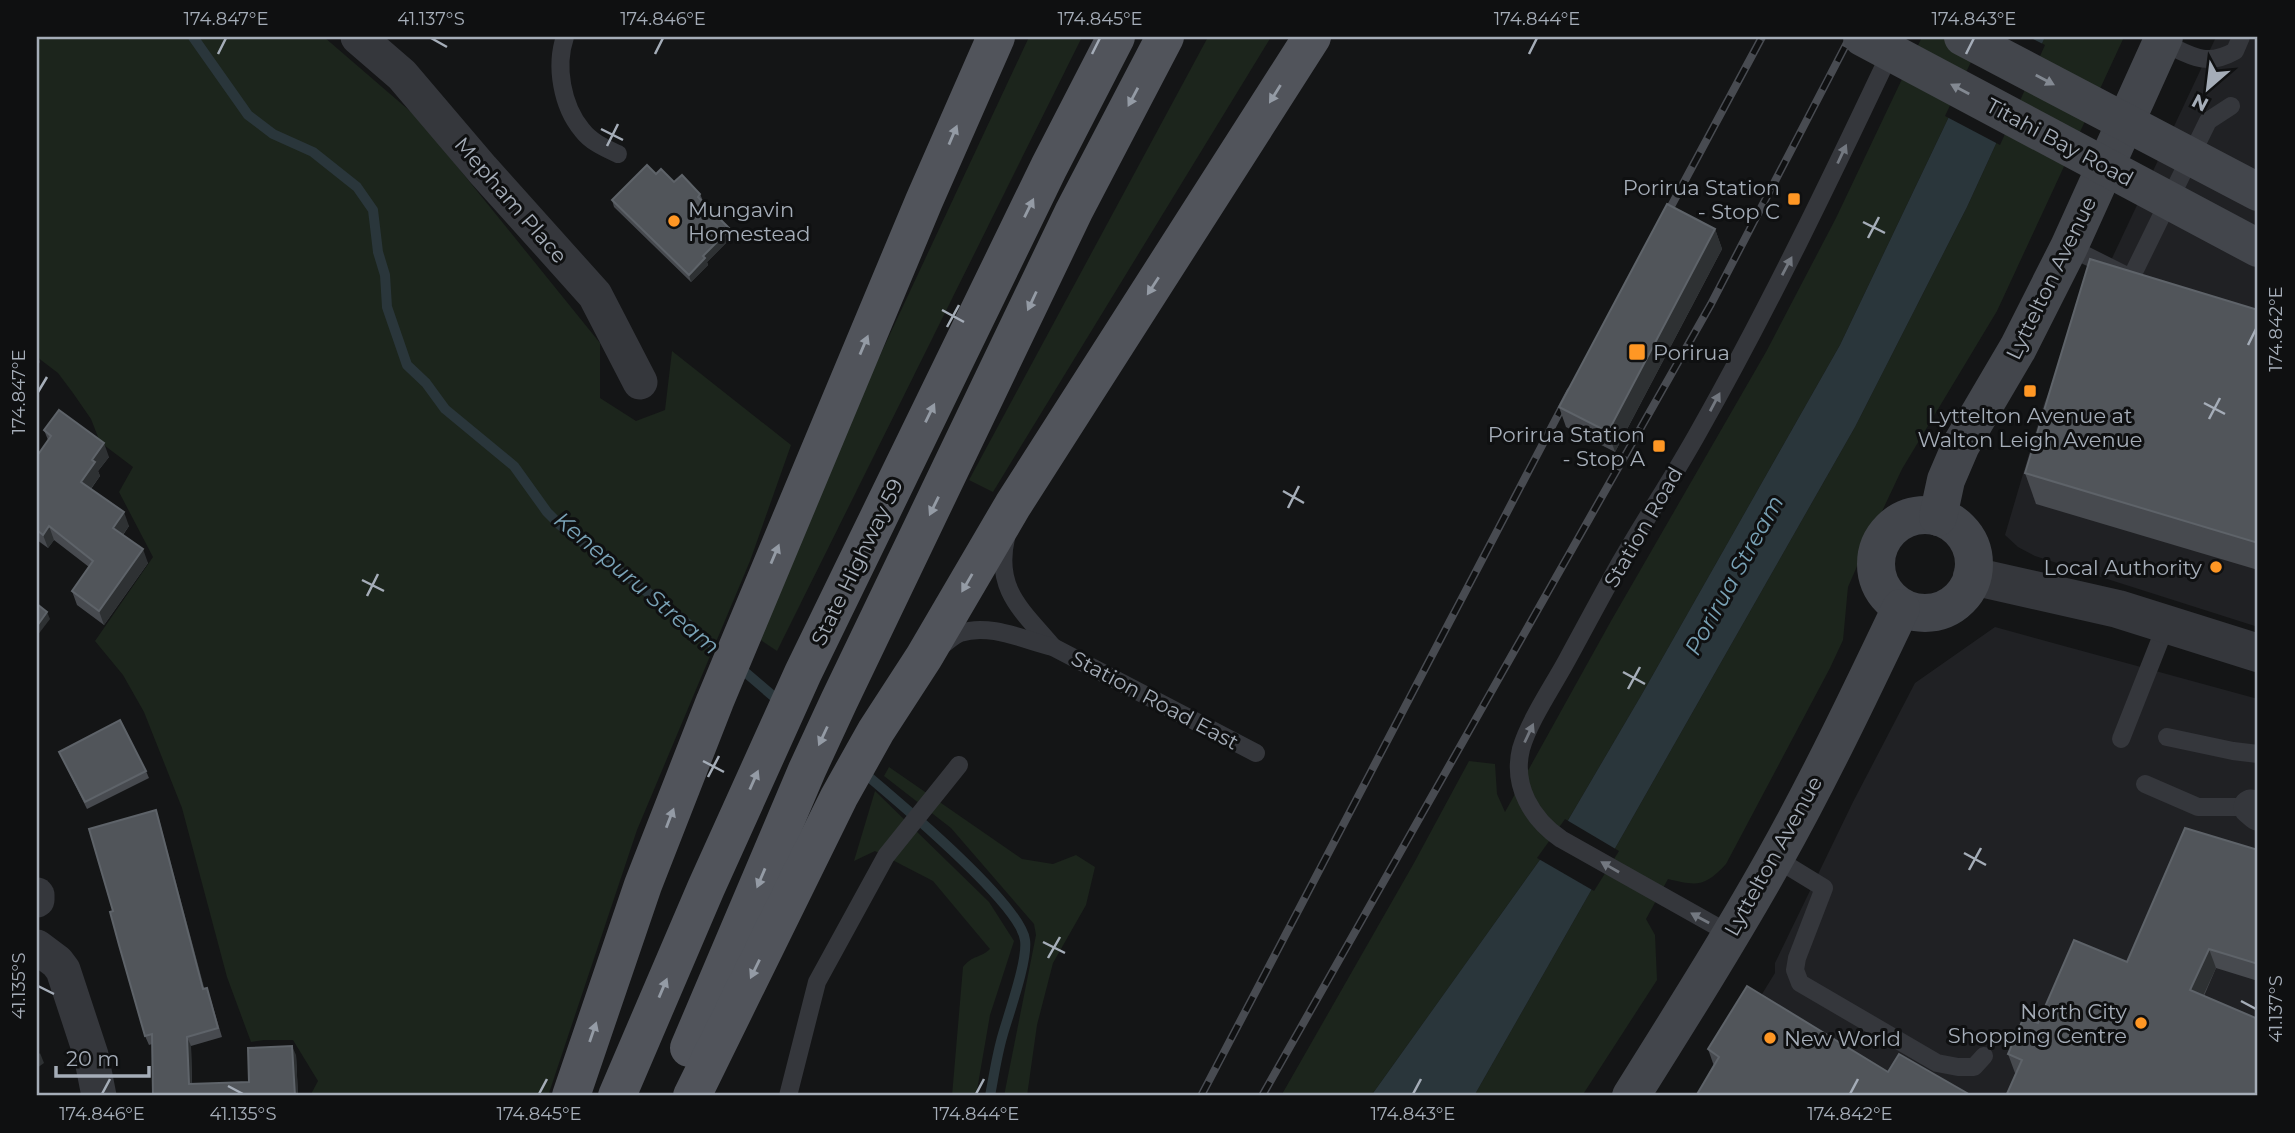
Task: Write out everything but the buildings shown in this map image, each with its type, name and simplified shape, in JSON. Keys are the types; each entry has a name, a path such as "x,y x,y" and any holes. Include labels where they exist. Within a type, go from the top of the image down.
{"main road":[{"path":"571,1096 643,885 715,701 996,37"},
{"name":"State Highway 59","path":"617,1096 803,673 1043,180 1116,37"},
{"path":"668,1096 839,701 1074,211 1165,37"},
{"path":"692,1096 839,797 876,731 924,657 1013,505 1312,37"},
{"name":"Titahi Bay Road","path":"1862,37 2258,248"},
{"path":"1963,37 2258,192"},
{"name":"Lyttelton Avenue","path":"1938,517 1946,480 1961,445 2018,348 2069,247 2163,39"},
{"path":"1910,517 1938,517 1957,527 1970,545 1974,565 1972,576 1963,596 1945,609 1923,613 1902,608 1886,596 1878,579 1875,560 1881,541 1893,526 1910,517"},
{"name":"Lyttelton Avenue","path":"1631,1096 1775,858 1902,608"}],"street":[{"name":"Mepham Place","path":"358,37 402,75 595,295 640,382"},
{"path":"1972,576 2083,600 2258,653"},
{"path":"37,895 37,900"},
{"path":"37,947 64,971 91,1055 99,1096"}],"lane":[{"path":"565,37 561,78 566,104 582,130 597,144 618,154"},
{"name":"Station Road","path":"1730,934 1544,827 1525,798 1520,784 1521,749 1620,564 1699,431 1761,317 1814,216 1898,37"},
{"path":"2163,39 2197,59 2213,61 2235,51 2241,37"},
{"path":"2069,247 2131,278 2208,121 2231,106"},
{"name":"Station Road East","path":"1013,505 1003,553 1004,574 1011,598 1053,647"},
{"path":"2121,739 2165,625"},
{"name":"Station Road East","path":"924,657 958,634 977,630 1000,631 1022,640 1053,647 1256,753"},
{"path":"2166,737 2258,754"},
{"path":"788,1096 817,982 886,856 959,765"},
{"path":"2145,784 2198,807 2254,810"},
{"path":"1775,858 1825,888 1797,958 1795,970 1800,983 1937,1063 1974,1068 1984,1056"}],"shaded area":[{"path":"37,37 324,37 418,118 600,343 600,398 636,421 665,410 672,351 791,445 750,561 637,830 548,1096 310,1096 318,1081 293,1040 251,1042 227,977 182,808 144,712 123,675 95,641 153,557 119,492 133,467 100,442 91,419 73,393 58,373 37,357"},
{"path":"1029,37 1082,37 777,651 750,633"},
{"path":"1208,37 1271,37 993,492 969,480"},
{"path":"1922,37 1987,37 1840,345 1567,822 1371,1096 1281,1096 1469,761 1495,764 1497,794 1505,812 1766,352 1836,218"},
{"path":"2045,37 2124,37 1997,311 1902,469 1848,587 1843,640 1726,864 1712,877 1700,883 1668,879 1646,919 1655,935 1657,980 1582,1096 1474,1096 1855,427 1967,207"},
{"path":"2216,37 2258,37 2258,627 2035,556 2018,547 2005,535 2044,403"},
{"path":"1995,627 2258,699 2258,1096 1699,1096 1775,973 1775,963 1853,802 1915,683"},
{"path":"889,767 1022,859 1053,864 1076,855 1095,867 1086,905 1053,963 1037,1025 1027,1096 1004,1096 1036,935 1034,924 951,828 884,776"},
{"path":"875,791 989,902 1014,941 990,1015 976,1096 952,1096 963,967 990,949 933,881 875,851 854,861"}],"water":[{"name":"Porirua Stream","path":"1987,37 2045,37 1967,207 1855,427 1474,1096 1371,1096 1567,822 1642,694 1840,345"}],"pier":[{"path":"1983,37 2029,37 2045,45 2000,145 1945,116"},
{"path":"1565,819 1619,851 1594,891 1537,858"}],"waterway":[{"name":"Kenepuru Stream","path":"193,37 248,115 273,134 313,152 357,187 373,210 378,252 385,275 387,307 407,365 426,383 445,409 514,466 547,512 560,525 726,656"},
{"name":"Kenepuru Stream","path":"738,666 780,702"},
{"name":"Kenepuru Stream","path":"863,772 980,878 1018,923 1025,940 1021,973 1001,1042 990,1096"}],"railway":[{"path":"1662,223 1762,37"},
{"path":"1262,1096 1711,304 1850,37"},
{"path":"1201,1096 1570,392"}],"place":[{"name":"Porirua Station - Stop C","path":"1794,199"},
{"name":"Mungavin Homestead","path":"674,221"},
{"name":"Porirua","path":"1637,352"},
{"name":"Lyttelton Avenue at Walton Leigh Avenue","path":"2030,391"},
{"name":"Porirua Station - Stop A","path":"1659,446"},
{"name":"Local Authority","path":"2216,567"},
{"name":"North City Shopping Centre","path":"2141,1023"},
{"name":"New World","path":"1770,1038"}]}
